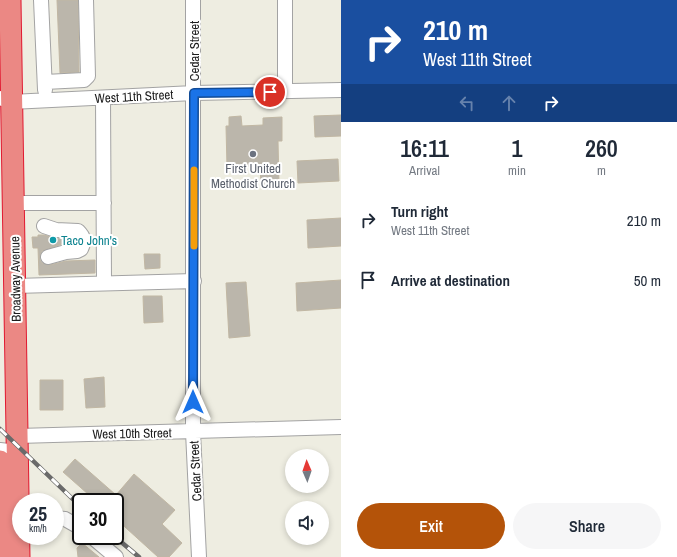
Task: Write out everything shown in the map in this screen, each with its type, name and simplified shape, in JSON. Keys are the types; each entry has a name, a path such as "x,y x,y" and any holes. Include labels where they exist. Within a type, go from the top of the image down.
{"highway":[{"name":"Broadway Avenue","path":"10,0 5,38 6,100 13,203 15,286 9,450 12,493"},
{"name":"Broadway Avenue","path":"2,557 12,525"},
{"name":"Broadway Avenue","path":"17,545 19,557"}],"street":[{"path":"41,0 46,101"},
{"path":"45,82 84,80 88,76 86,0"},
{"name":"Cedar Street","path":"194,0 193,432 198,557"},
{"path":"285,0 286,91"},
{"name":"West 11th Street","path":"6,100 46,101 194,93 341,90"},
{"path":"103,98 104,283"},
{"path":"13,203 104,203"},
{"path":"44,226 56,230 78,231 84,239 81,249 77,251 66,252 48,257"},
{"path":"15,286 194,281"},
{"name":"West 10th Street","path":"9,450 193,432 341,427"},
{"path":"102,545 116,557"}],"building":[{"path":"57,0 78,0 79,72 60,73"},
{"path":"341,115 341,136 315,137 314,116"},
{"name":"First United Methodist Church","path":"241,116 242,126 263,125 263,118 282,117 282,141 278,141 279,185 261,186 260,166 227,167 226,126 229,126 229,117"},
{"path":"338,159 339,181 298,183 297,161"},
{"path":"341,218 341,246 308,248 307,220"},
{"path":"38,235 73,239 73,242 65,243 42,251 40,260 42,263 50,265 66,261 95,260 95,273 39,275 38,248 33,248 32,237 38,237"},
{"path":"144,254 160,254 160,268 145,269"},
{"path":"341,280 341,308 297,311 296,283"},
{"path":"246,282 250,336 229,338 226,283"},
{"path":"143,296 162,296 163,322 144,323"},
{"path":"104,377 105,407 86,408 84,379"},
{"path":"40,380 63,380 63,410 40,410"},
{"path":"75,459 114,493 87,493 63,472"},
{"path":"134,474 175,510 162,524 182,543 169,557 158,557 124,526 124,493 118,493"},
{"path":"80,545 84,545 99,557 78,557 77,548"}],"railway":[{"path":"0,429 72,498"},
{"path":"124,544 139,557"}],"slow traffic":[{"path":"194,170 194,246"}],"place":[{"name":"First United Methodist Church","path":"253,154"},
{"name":"Taco John's","path":"53,240"}],"route":[{"path":"193,402 194,93 270,92"}]}
